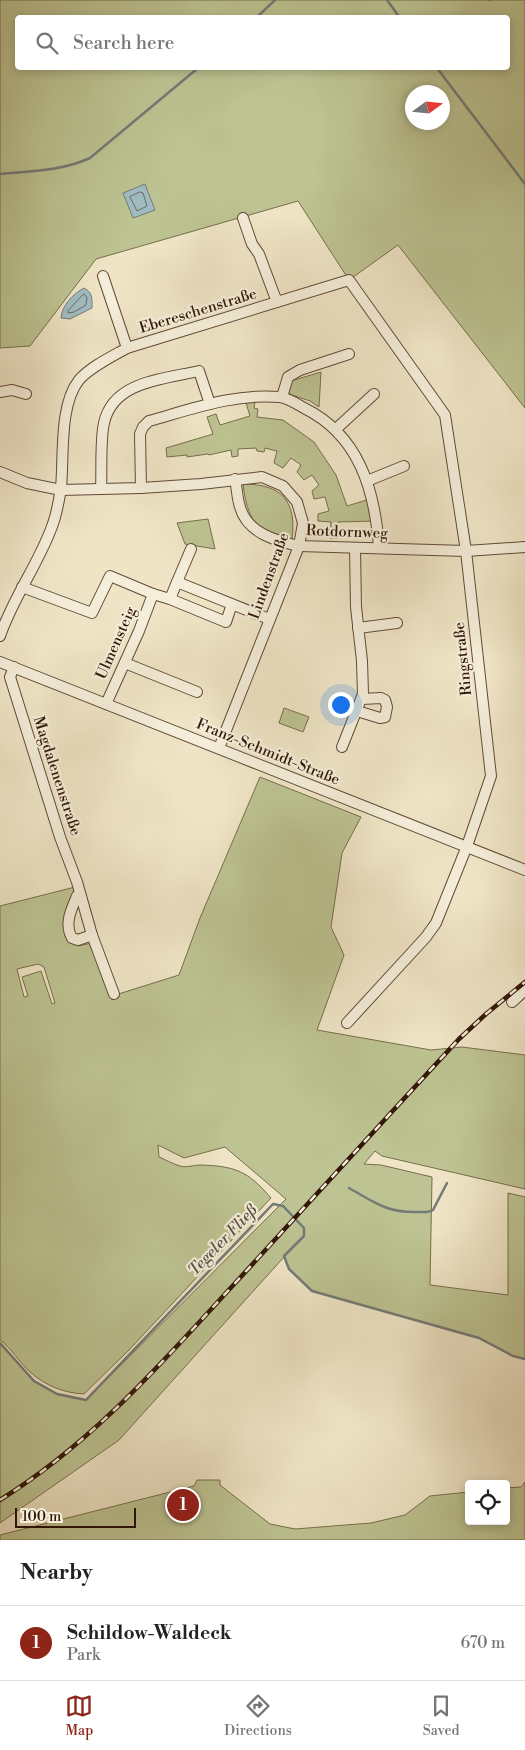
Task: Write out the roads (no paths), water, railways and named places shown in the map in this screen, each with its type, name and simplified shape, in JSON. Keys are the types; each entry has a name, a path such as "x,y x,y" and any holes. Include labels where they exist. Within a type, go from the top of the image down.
{"street":[{"name":"Ebereschenstraße","path":"243,218 277,302"},
{"name":"Ebereschenstraße","path":"104,276 127,348"},
{"name":"Ebereschenstraße","path":"0,636 4,610 22,587 52,528 61,490 65,420 68,404 79,380 100,364 127,348 349,280"},
{"name":"Ringstraße","path":"347,1023 426,937 436,923 467,846 491,776 466,551 445,414 349,280"},
{"path":"282,397 288,377 300,370 349,354"},
{"path":"101,489 103,424 108,410 118,397 130,388 198,371 210,404"},
{"path":"0,392 12,390 26,394"},
{"path":"336,429 374,394"},
{"path":"140,488 140,434 143,427 149,421 210,404 246,397 282,397 311,411 336,429 359,462 367,481 377,523 379,548"},
{"path":"367,481 404,466"},
{"name":"Lindenstraße","path":"0,472 27,483 61,490 140,488 262,477 283,486 298,502 303,523 300,546 269,619 219,748"},
{"name":"Rotdornweg","path":"235,479 240,508 251,526 278,542 300,546 466,551 525,547"},
{"path":"342,747 363,694 362,661 356,606 355,548"},
{"path":"170,599 191,549"},
{"path":"22,587 92,613 110,576 226,622 232,604"},
{"path":"177,582 269,619"},
{"name":"Ulmensteig","path":"106,704 153,594"},
{"path":"358,628 397,623"},
{"name":"Franz-Schmidt-Straße","path":"0,662 525,870"},
{"path":"125,663 197,692"},
{"name":"Magdalenenstraße","path":"14,667 10,677 92,935 114,994"},
{"path":"357,712 380,718 384,717 386,713 385,700 381,698 362,699"},
{"path":"80,894 77,896 68,920 68,932 72,938 78,940 92,935"},
{"path":"512,1002 525,990"}],"water":[{"path":"145,184 155,210 133,218 123,193"},
{"path":"84,288 92,299 92,308 70,319 61,318 63,309 69,300"}],"waterway":[{"path":"259,15 275,0"},
{"path":"387,0 398,15"},
{"path":"0,174 57,168 90,158 196,70"},
{"path":"439,70 525,184"},
{"path":"349,1188 389,1209 406,1212 429,1212 433,1210 447,1183"},
{"name":"Tegeler Fließ","path":"0,1343 34,1381 57,1394 86,1400 273,1204 283,1206 304,1228 304,1236 284,1256 289,1269 312,1291 479,1338 513,1356 525,1359"}],"railway":[{"path":"0,1500 67,1452 155,1370 459,1039 525,982"}],"place":[{"name":"Schildow-Waldeck","path":"183,1505"}]}
